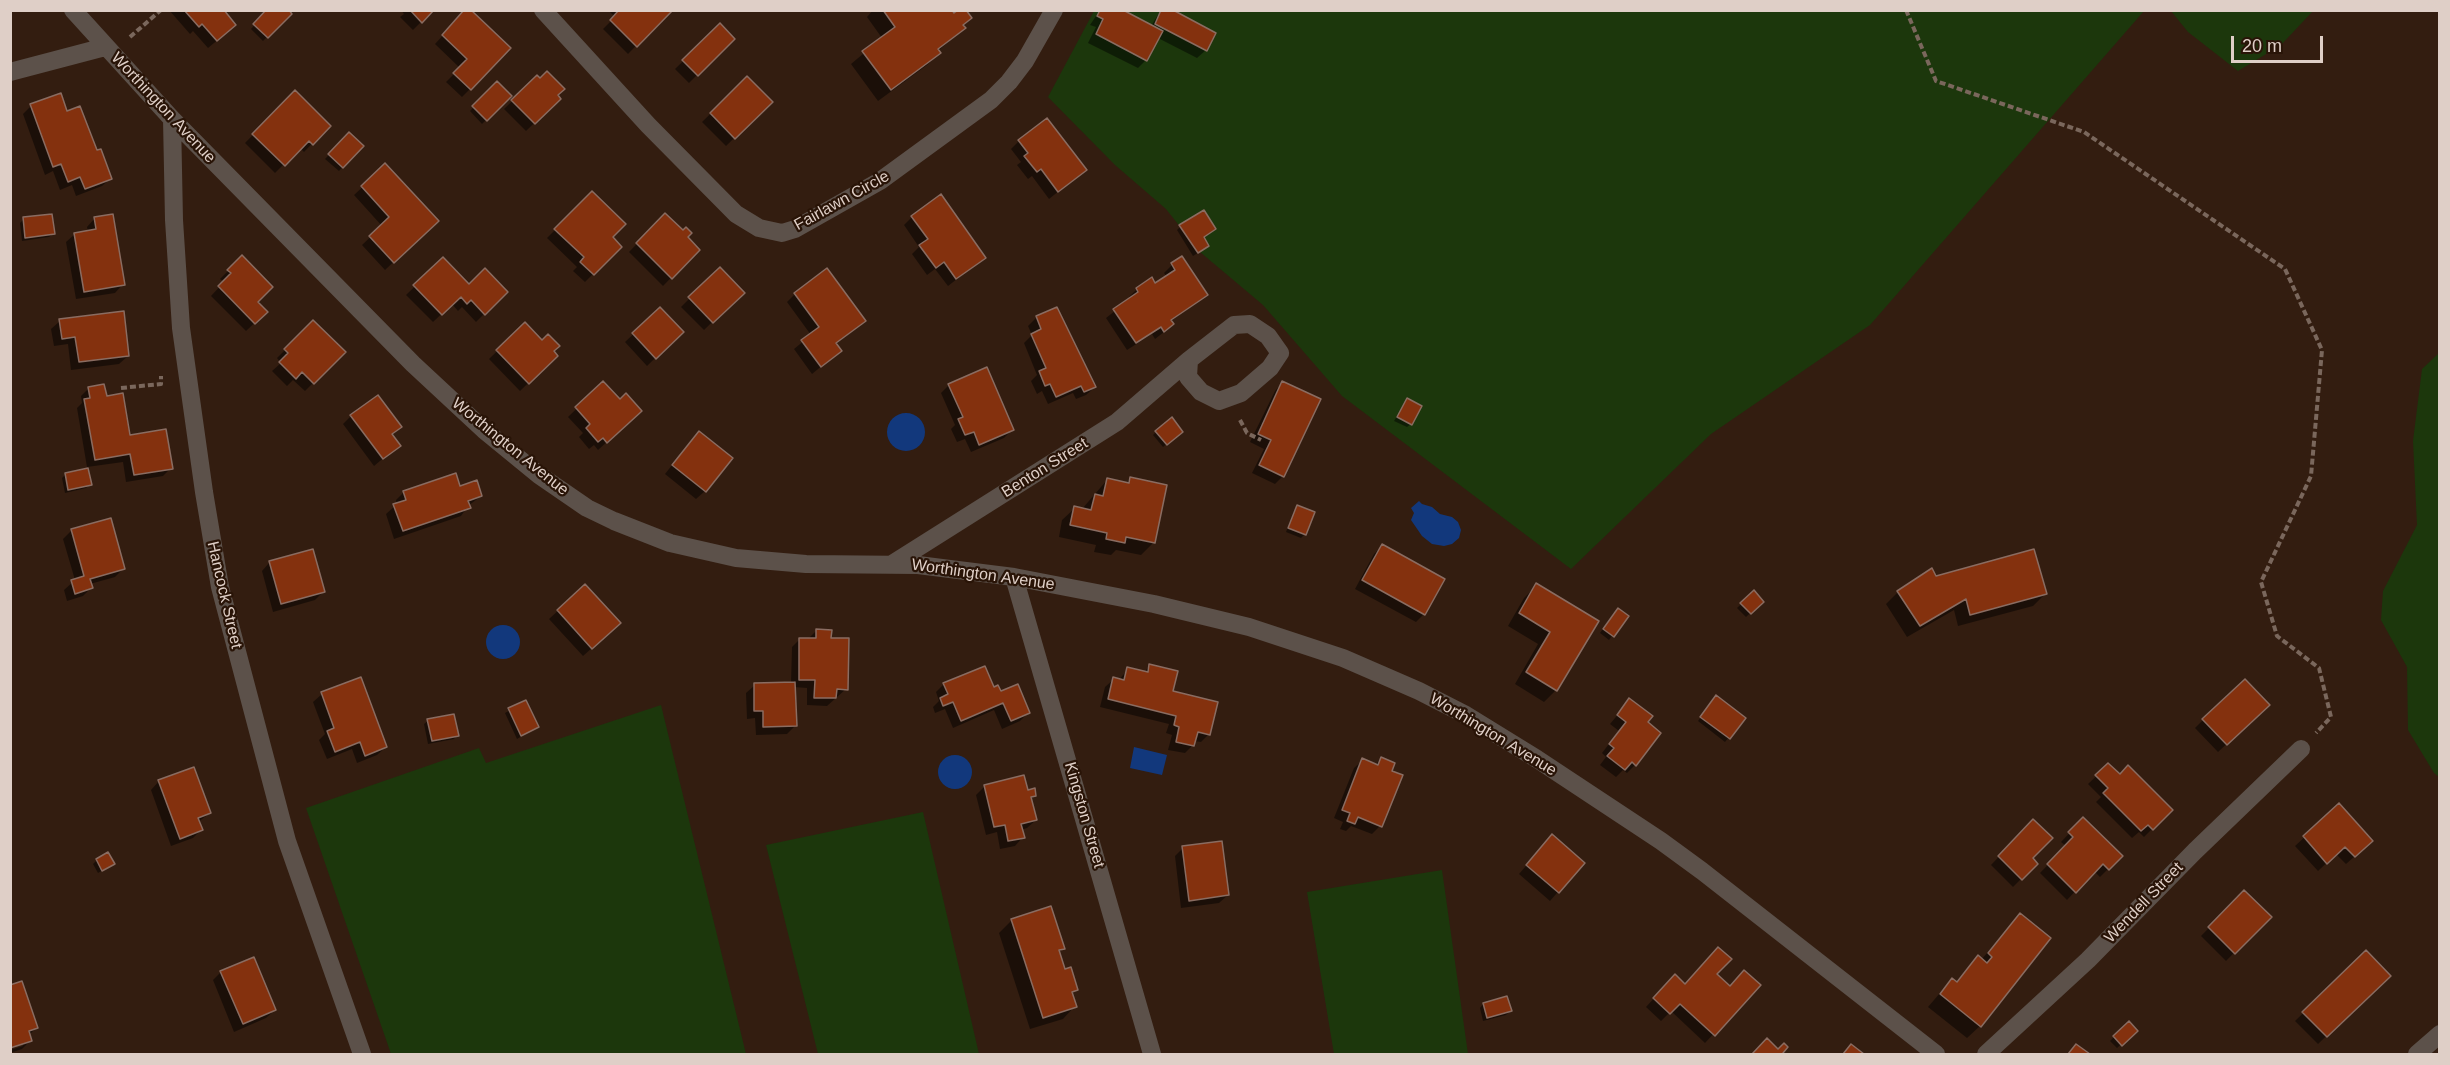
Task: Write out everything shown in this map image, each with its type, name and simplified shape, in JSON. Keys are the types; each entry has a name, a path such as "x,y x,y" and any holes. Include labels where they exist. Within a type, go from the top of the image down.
{"street":[{"name":"Worthington Avenue","path":"72,10 172,119 413,364 484,430 539,475 587,508 670,543 736,558 806,564 892,564 966,569 1154,604 1287,639 1343,658 1456,709 1537,759 1694,865 1936,1054"},
{"name":"Fairlawn Circle","path":"543,10 648,125 736,214 759,228 782,232 795,229 880,181 991,100 1025,61 1053,10"},
{"path":"10,72 108,50"},
{"name":"Hancock Street","path":"172,119 174,220 181,328 220,587 287,841 362,1054"},
{"name":"Benton Street","path":"892,564 1117,422 1189,360 1234,325 1250,324 1268,336 1280,353 1270,368 1241,393 1219,401 1201,392 1188,377 1189,360"},
{"name":"Kingston Street","path":"1014,577 1152,1054"},
{"name":"Wendell Street","path":"1986,1054 2088,960 2201,845 2301,749"},
{"path":"2417,1054 2439,1034"}],"path":[{"path":"108,50 161,10"},
{"path":"1906,10 1936,81 2084,132 2286,269 2322,350 2311,476 2261,582 2277,636 2319,668 2329,708 2331,717 2301,749"},
{"path":"121,388 161,384 160,373"}],"green space":[{"path":"1094,11 2144,11 1870,325 1711,434 1571,569 1342,396 1263,305 1200,252 1166,209 1115,165 1048,97"},
{"path":"2171,11 2313,11 2281,45 2238,71 2188,32"},
{"path":"2439,353 2439,777 2434,773 2408,730 2407,667 2381,620 2383,591 2417,525 2413,441 2422,369"},
{"path":"661,705 746,1054 391,1054 306,808 479,748 486,763"},
{"path":"923,812 979,1054 818,1054 766,845"},
{"path":"1442,870 1468,1054 1334,1054 1307,892"}],"water":[{"path":"906,413 913,414 919,419 924,425 924,439 919,445 913,450 906,451 899,450 893,445 888,439 887,432 888,425 893,419 899,414"},
{"path":"1419,501 1458,522 1461,530 1459,538 1452,544 1444,546 1432,544 1422,536 1411,520 1414,513 1411,508"},
{"path":"503,625 515,630 520,642 515,654 503,659 491,654 486,642 491,630"},
{"path":"1134,747 1167,755 1162,775 1130,768"},
{"path":"955,755 967,760 972,772 967,784 955,789 943,784 938,772 943,760"}],"building":[{"path":"184,10 224,10 236,25 217,41 202,24 199,27"},
{"path":"266,10 289,10 292,14 268,38 253,24"},
{"path":"410,10 434,10 422,23"},
{"path":"464,10 471,10 511,48 471,90 453,73 467,59 442,35"},
{"path":"619,10 673,10 637,47 610,20"},
{"path":"883,10 952,10 954,13 958,10 966,10 972,18 963,25 966,28 938,49 941,53 891,90 862,51 895,27"},
{"path":"1100,10 1123,10 1163,31 1147,61 1096,34 1103,19 1097,16"},
{"path":"1161,10 1173,10 1216,33 1207,51 1155,24"},
{"path":"720,23 735,39 698,76 682,60"},
{"path":"547,71 565,89 558,95 561,99 535,124 511,100 537,75 540,78"},
{"path":"747,76 773,102 735,139 710,113"},
{"path":"497,81 512,96 487,121 472,106"},
{"path":"295,90 331,126 313,145 309,141 285,166 252,134"},
{"path":"61,93 67,111 80,106 97,150 101,149 112,179 85,189 80,177 68,182 61,164 53,167 30,104"},
{"path":"1047,118 1087,170 1058,192 1041,169 1037,172 1024,156 1028,153 1018,140"},
{"path":"349,132 364,146 343,168 328,154"},
{"path":"385,163 439,221 394,263 369,236 389,217 361,186"},
{"path":"592,191 626,224 613,237 622,247 594,275 580,262 584,257 554,229"},
{"path":"941,194 986,258 956,279 944,262 936,268 919,245 928,239 911,216"},
{"path":"1204,210 1216,229 1204,237 1209,246 1198,253 1179,225"},
{"path":"665,213 683,230 686,227 692,233 688,237 700,250 672,279 636,243"},
{"path":"52,214 55,234 25,238 23,217"},
{"path":"113,214 125,285 84,292 74,233 96,229 94,217"},
{"path":"242,255 273,287 258,302 268,312 255,324 218,286 231,273 227,270"},
{"path":"1182,256 1208,295 1171,320 1174,324 1164,332 1161,327 1136,343 1113,309 1138,292 1136,288 1152,277 1155,283 1175,270 1171,263"},
{"path":"443,257 469,284 485,268 508,292 485,315 471,300 467,304 461,297 442,315 413,285"},
{"path":"720,267 745,293 713,323 688,297"},
{"path":"827,268 866,321 836,343 842,351 821,367 801,340 819,327 794,293"},
{"path":"660,307 684,332 656,359 632,333"},
{"path":"1057,307 1096,387 1084,392 1081,386 1056,397 1050,384 1045,386 1039,371 1046,368 1031,334 1041,329 1036,316"},
{"path":"124,311 129,356 79,362 75,337 62,339 59,319"},
{"path":"313,320 346,352 314,384 302,372 296,379 279,362 288,353 284,349"},
{"path":"525,322 542,340 548,334 560,346 554,351 558,356 529,384 496,350"},
{"path":"987,367 1014,430 979,445 974,432 965,435 958,419 963,417 948,384"},
{"path":"603,381 620,399 626,393 642,411 607,443 603,438 598,442 586,428 590,424 575,407"},
{"path":"1282,381 1321,399 1284,477 1259,465 1271,440 1258,434"},
{"path":"104,384 107,396 123,393 130,435 166,429 173,469 134,475 130,454 95,460 84,399 90,398 88,387"},
{"path":"378,395 402,427 392,434 401,446 383,459 350,415"},
{"path":"1407,398 1422,406 1412,425 1397,417"},
{"path":"1172,417 1183,432 1167,445 1155,431"},
{"path":"699,431 733,458 706,492 672,465"},
{"path":"88,468 92,485 68,490 65,473"},
{"path":"456,473 460,486 477,480 482,496 468,501 471,508 403,531 393,504 406,500 403,491"},
{"path":"1130,477 1167,485 1155,543 1126,537 1125,543 1106,539 1107,533 1070,525 1074,506 1091,510 1095,494 1103,496 1107,478 1129,483"},
{"path":"1297,505 1315,512 1306,535 1288,528"},
{"path":"111,518 125,569 90,579 93,588 75,594 71,580 84,576 71,529"},
{"path":"1382,544 1445,579 1425,615 1362,580"},
{"path":"313,549 325,592 281,604 269,561"},
{"path":"2034,549 2047,594 1970,615 1966,599 1920,626 1897,591 1932,568 1936,576"},
{"path":"1536,583 1599,621 1557,691 1526,672 1550,632 1519,613"},
{"path":"585,584 621,623 592,649 557,610"},
{"path":"1754,590 1764,602 1751,614 1740,603"},
{"path":"1618,608 1629,616 1614,637 1603,629"},
{"path":"816,629 832,630 831,638 849,638 848,690 837,689 836,698 814,698 815,680 799,680 799,638 816,638"},
{"path":"1149,664 1178,671 1173,691 1218,702 1210,735 1198,732 1194,746 1176,742 1179,727 1174,725 1176,716 1108,699 1113,677 1124,680 1127,667 1148,672"},
{"path":"985,666 994,687 998,685 1001,691 1018,684 1030,713 1011,721 1003,703 961,721 953,702 943,706 940,698 948,694 943,683"},
{"path":"361,677 387,747 365,756 360,742 335,752 327,731 334,728 321,692"},
{"path":"2245,679 2270,705 2227,745 2202,719"},
{"path":"795,682 797,726 763,727 763,711 754,711 754,683"},
{"path":"1716,695 1746,718 1730,739 1700,717"},
{"path":"1629,698 1653,716 1648,722 1661,733 1636,766 1632,762 1625,770 1607,756 1614,748 1609,744 1626,722 1617,715"},
{"path":"526,700 539,727 521,736 508,708"},
{"path":"454,714 459,736 432,741 427,719"},
{"path":"1381,757 1395,763 1392,771 1403,775 1382,827 1358,817 1355,824 1347,821 1350,813 1342,810 1362,758 1378,765"},
{"path":"2108,763 2120,774 2128,765 2173,810 2153,830 2148,825 2141,831 2103,793 2108,788 2095,775"},
{"path":"194,767 211,813 198,818 203,830 180,839 158,780"},
{"path":"1024,775 1028,790 1035,788 1036,796 1031,797 1037,820 1021,824 1025,838 1008,841 1005,825 994,827 984,785"},
{"path":"2339,803 2373,841 2355,857 2345,847 2327,864 2303,836"},
{"path":"2083,817 2123,856 2109,870 2103,864 2076,893 2047,864 2073,837 2068,832"},
{"path":"2033,819 2053,838 2033,858 2038,864 2022,880 1998,856"},
{"path":"1552,834 1585,863 1559,893 1526,865"},
{"path":"1222,841 1229,895 1189,901 1182,846"},
{"path":"108,852 115,864 102,871 96,859"},
{"path":"2244,890 2272,917 2235,954 2208,927"},
{"path":"1051,906 1065,949 1059,950 1065,969 1071,967 1078,990 1072,992 1077,1007 1043,1018 1011,919"},
{"path":"2020,913 2051,938 1981,1027 1940,994 1952,978 1957,982 1978,955 1987,963 1992,957 1988,953"},
{"path":"1718,947 1732,959 1717,974 1730,986 1744,970 1761,985 1715,1036 1680,1004 1670,1014 1653,998 1675,974 1685,984"},
{"path":"2366,950 2391,976 2327,1037 2302,1012"},
{"path":"254,957 276,1010 243,1024 220,971"},
{"path":"22,981 38,1028 29,1031 32,1041 10,1048 10,985"},
{"path":"1507,996 1512,1011 1487,1018 1483,1003"},
{"path":"2129,1021 2138,1031 2122,1046 2113,1036"},
{"path":"1767,1038 1778,1049 1784,1043 1788,1047 1784,1054 1752,1054"},
{"path":"1851,1044 1864,1054 1843,1054"},
{"path":"2076,1044 2090,1054 2068,1054"}]}
